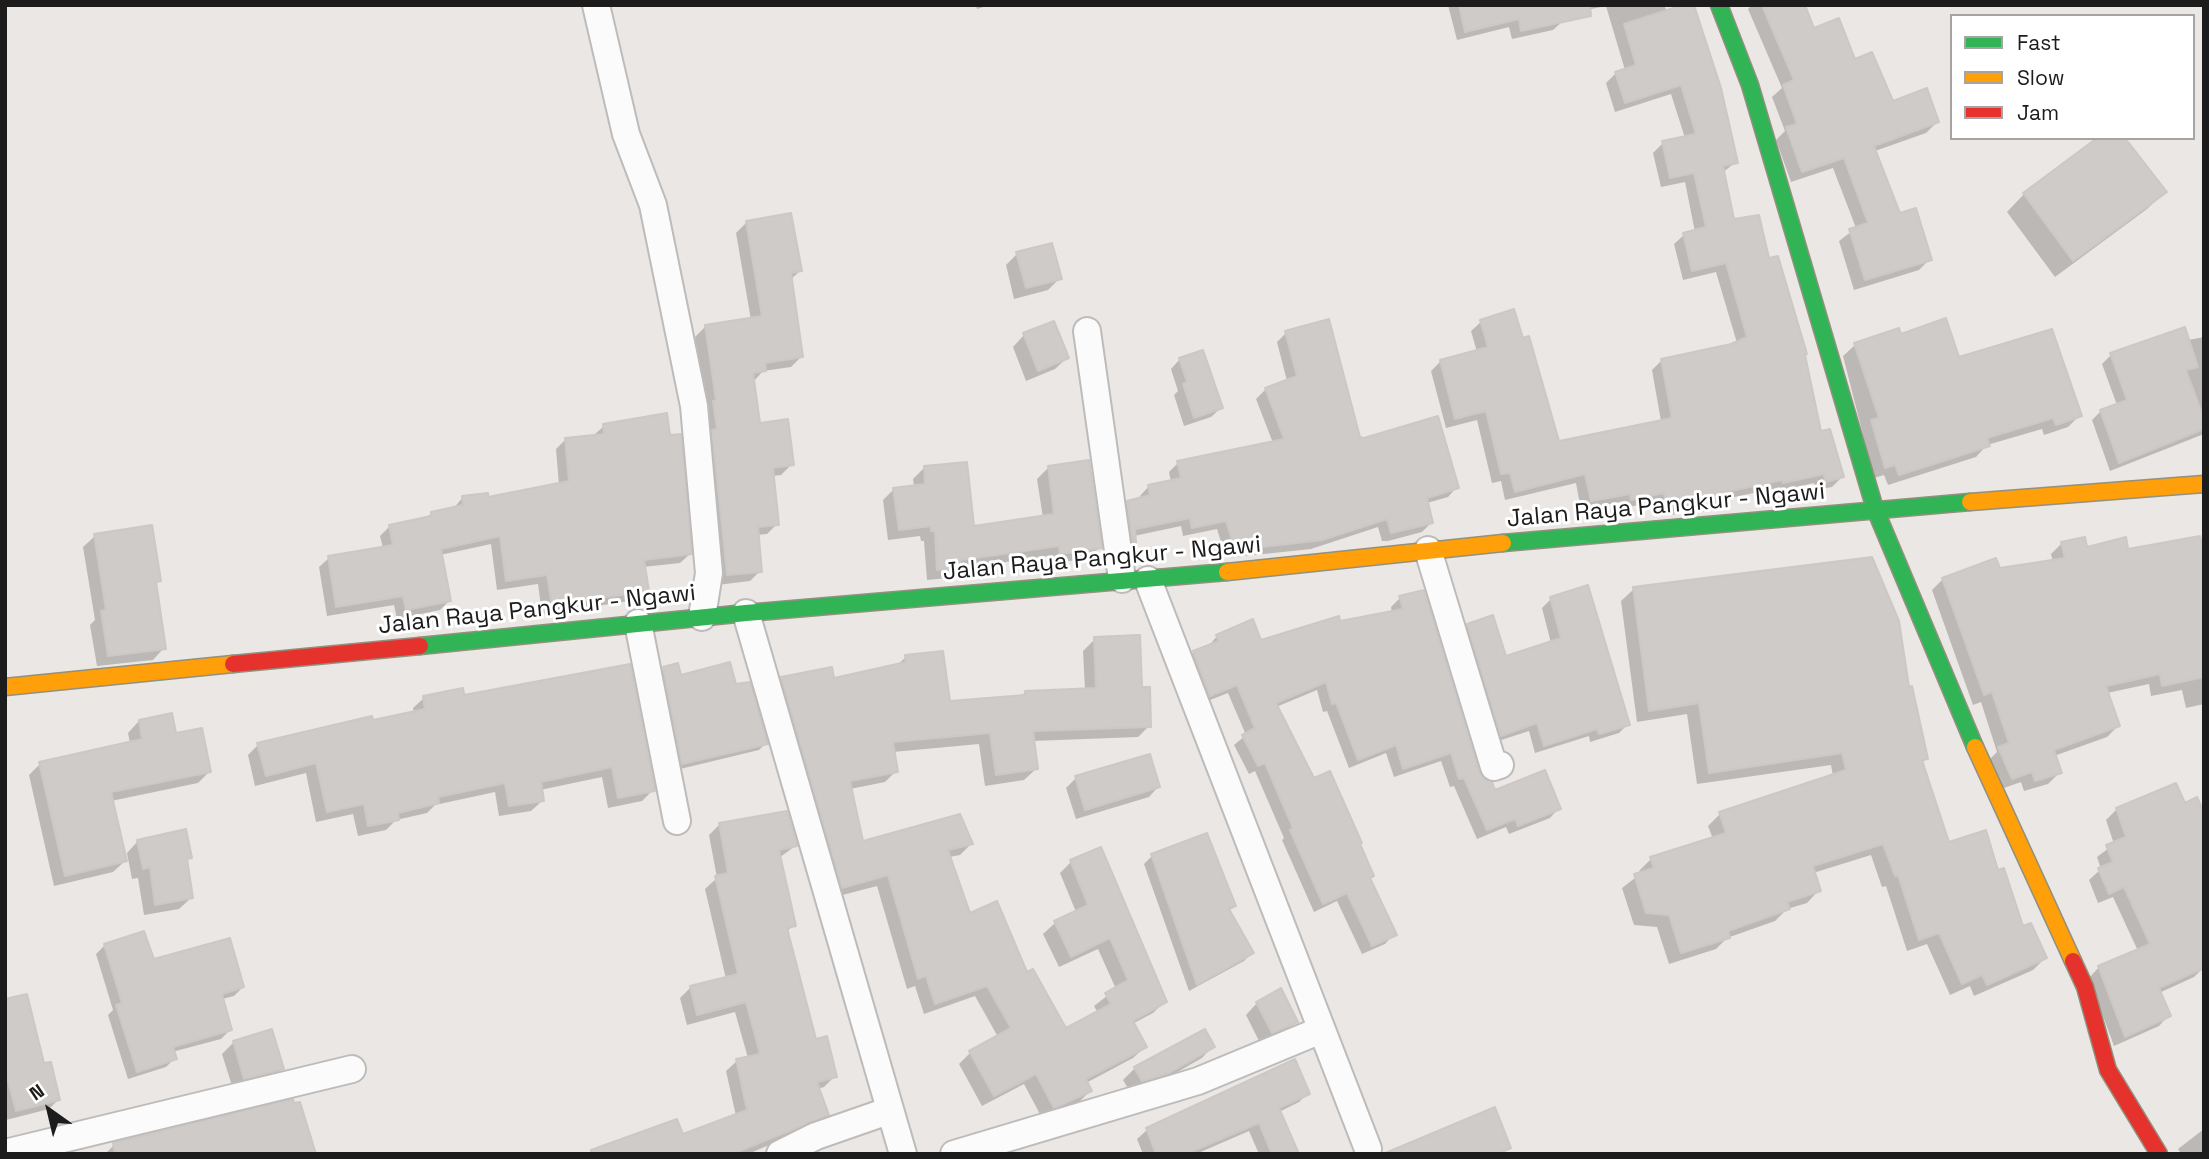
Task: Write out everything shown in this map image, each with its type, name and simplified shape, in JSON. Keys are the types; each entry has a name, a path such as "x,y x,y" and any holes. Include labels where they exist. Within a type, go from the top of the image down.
{"main road":[{"path":"1719,5 1761,123 1875,509 1979,757 2085,987 2108,1070 2159,1154"},
{"name":"Jalan Raya Pangkur - Ngawi","path":"5,687 702,617 1122,579 1149,580 1428,550 1875,509 2204,484"}],"street":[{"path":"596,5 626,134 656,216 694,406 709,573 702,617"},
{"path":"1087,331 1122,579"},
{"path":"1428,550 1494,767 1500,765"},
{"path":"1149,580 1368,1149"},
{"path":"746,613 888,1111 903,1154"},
{"path":"638,623 677,821"},
{"path":"954,1154 1198,1081 1321,1030"},
{"path":"5,1153 352,1069"},
{"path":"780,1154 816,1136 888,1111"}],"building":[{"path":"1459,5 1590,5 1591,16 1521,31 1519,19 1465,32"},
{"path":"1683,5 1694,5 1721,88 1738,163 1723,166 1734,219 1759,215 1769,258 1778,256 1807,354 1805,355 1821,431 1830,429 1844,477 1825,482 1824,474 1783,483 1782,480 1721,493 1722,502 1667,507 1664,493 1631,500 1630,494 1591,501 1585,474 1515,492 1510,473 1501,474 1486,411 1455,419 1440,360 1488,347 1480,320 1514,309 1523,338 1529,336 1559,441 1672,418 1661,359 1731,344 1747,337 1726,263 1692,271 1683,233 1706,227 1694,173 1670,178 1662,141 1696,134 1681,85 1625,103 1615,72 1636,65 1624,24"},
{"path":"1762,5 1805,5 1814,28 1839,18 1855,59 1872,52 1893,101 1927,88 1939,122 1874,146 1900,213 1916,208 1932,260 1865,280 1849,229 1868,223 1844,158 1802,172 1786,127 1797,124 1783,85 1794,80"},
{"path":"2094,140 2127,140 2167,192 2073,261 2023,193"},
{"path":"791,213 802,271 791,273 803,357 765,363 766,371 753,373 760,423 788,419 794,465 773,468 779,525 758,527 762,572 727,575 712,430 717,429 713,401 716,400 705,325 762,316 746,221"},
{"path":"1052,243 1062,279 1026,288 1016,252"},
{"path":"1946,318 1959,357 2052,329 2082,416 2056,425 2053,418 1987,438 1990,446 1899,475 1895,465 1885,468 1871,420 1879,418 1854,343 1899,328 1901,334"},
{"path":"1329,319 1360,437 1438,416 1459,488 1427,498 1433,523 1391,533 1387,519 1322,540 1235,550 1226,521 1192,528 1190,518 1136,529 1135,526 1136,543 1133,543 1127,501 1150,495 1148,485 1181,478 1177,461 1284,439 1265,388 1297,376 1285,331"},
{"path":"1054,321 1069,358 1038,371 1023,333"},
{"path":"2185,327 2198,367 2186,370 2204,419 2204,429 2119,463 2100,410 2127,400 2110,353"},
{"path":"1203,350 1223,408 1194,418 1183,384 1187,382 1179,358"},
{"path":"667,413 670,435 681,434 692,554 644,560 649,591 552,605 547,575 506,581 500,536 441,549 451,601 406,610 403,596 336,607 328,556 393,545 389,525 431,516 431,512 463,505 462,496 488,493 488,497 569,481 565,438 604,434 603,424"},
{"path":"1089,460 1102,548 1060,554 1059,546 960,560 960,568 937,570 935,531 931,531 931,526 899,530 893,488 925,484 924,466 967,462 974,526 1054,514 1048,466"},
{"path":"152,525 161,581 156,582 166,649 108,656 101,611 106,610 94,534"},
{"path":"2200,536 2204,553 2204,677 2162,686 2160,674 2106,686 2120,726 2054,750 2062,773 2035,781 2032,772 2012,779 1998,747 2009,743 1992,692 1984,695 1942,578 1996,558 2000,568 2065,558 2061,542 2085,537 2087,547 2126,537 2128,549"},
{"path":"1872,557 1899,621 1909,687 1912,686 1928,759 1922,760 1949,842 1986,830 1998,870 2004,868 2023,926 2031,923 2047,958 1987,985 1982,975 1962,984 1939,933 1919,940 1898,875 1895,876 1883,844 1813,866 1821,891 1787,902 1790,909 1728,931 1730,938 1681,953 1669,915 1646,913 1634,874 1654,868 1650,857 1726,833 1719,812 1846,770 1842,753 1709,773 1699,703 1649,711 1633,587"},
{"path":"1588,585 1630,725 1599,734 1597,729 1544,746 1537,723 1501,736 1467,624 1493,615 1506,656 1561,638 1550,597"},
{"path":"1424,590 1479,772 1484,779 1492,782 1495,790 1545,770 1561,809 1518,826 1515,819 1487,830 1464,778 1459,779 1451,753 1403,769 1396,745 1358,760 1336,703 1332,704 1326,682 1276,703 1314,778 1330,771 1362,843 1360,844 1374,876 1370,878 1397,935 1372,946 1347,893 1323,904 1290,830 1293,828 1265,763 1258,766 1242,735 1255,728 1237,685 1210,696 1193,651 1219,641 1216,635 1253,619 1261,640 1339,616 1340,621 1403,609 1399,596"},
{"path":"1140,635 1142,687 1150,687 1151,727 1033,731 1038,769 996,775 990,733 893,742 898,772 850,781 863,841 960,814 973,844 948,850 970,913 997,901 1027,972 1033,969 1066,1028 1111,1004 1105,993 1128,980 1110,938 1071,957 1054,921 1088,905 1070,860 1101,847 1167,1002 1133,1021 1147,1047 1086,1079 1092,1091 1054,1108 1036,1074 994,1096 969,1051 1011,1028 987,986 935,1004 926,976 918,979 888,875 842,888 781,677 832,667 834,678 906,662 905,655 943,651 950,701 1025,695 1025,691 1096,688 1094,637"},
{"path":"730,662 736,684 750,682 768,744 682,764 663,667 678,663 681,675"},
{"path":"630,664 655,791 618,798 612,767 541,782 544,801 509,806 505,783 438,797 439,803 398,813 399,820 368,826 364,804 327,812 316,763 266,776 257,743 372,716 373,720 425,709 423,696 463,688 464,695"},
{"path":"172,713 176,733 202,728 211,772 111,792 127,861 65,876 39,762 142,739 139,720"},
{"path":"1150,754 1160,787 1085,810 1075,776"},
{"path":"2176,783 2185,803 2197,797 2204,812 2204,968 2159,988 2171,1016 2125,1037 2098,966 2150,944 2124,887 2109,894 2098,868 2113,862 2106,845 2126,837 2116,808"},
{"path":"787,811 797,846 779,850 796,926 787,928 816,1039 827,1036 837,1077 817,1082 829,1115 732,1154 591,1154 591,1150 677,1119 683,1134 747,1110 736,1059 760,1054 746,1002 697,1015 690,986 738,974 715,876 728,873 719,823"},
{"path":"186,829 192,858 187,859 193,898 155,905 150,867 143,869 137,840"},
{"path":"1207,833 1236,906 1229,909 1254,953 1197,985 1151,854"},
{"path":"144,931 154,959 230,938 244,987 222,994 232,1030 173,1047 177,1059 137,1072 116,1005 122,1003 104,944"},
{"path":"1281,988 1298,1022 1272,1033 1256,1002"},
{"path":"27,994 44,1063 51,1062 60,1100 16,1111 5,1069 5,999"},
{"path":"272,1029 284,1069 244,1079 233,1041"},
{"path":"1205,1029 1215,1047 1169,1073 1142,1081 1134,1067"},
{"path":"1295,1059 1310,1094 1279,1108 1299,1154 1272,1154 1259,1123 1186,1154 1156,1154 1146,1128"},
{"path":"293,1099 294,1103 300,1102 316,1154 115,1154 113,1143"},
{"path":"1495,1107 1511,1148 1497,1154 1383,1154"}],"traffic: fast":[{"path":"1719,5 1750,85 1875,509 1975,747"},
{"path":"1503,543 1970,502"},
{"path":"420,646 746,613 1227,572"}],"traffic: slow":[{"path":"1970,502 2204,484"},
{"path":"1227,572 1503,543"},
{"path":"5,687 233,664"},
{"path":"1975,747 2073,961"}],"traffic: jam":[{"path":"233,664 420,646"},
{"path":"2073,961 2085,987 2108,1070 2159,1154"}]}
